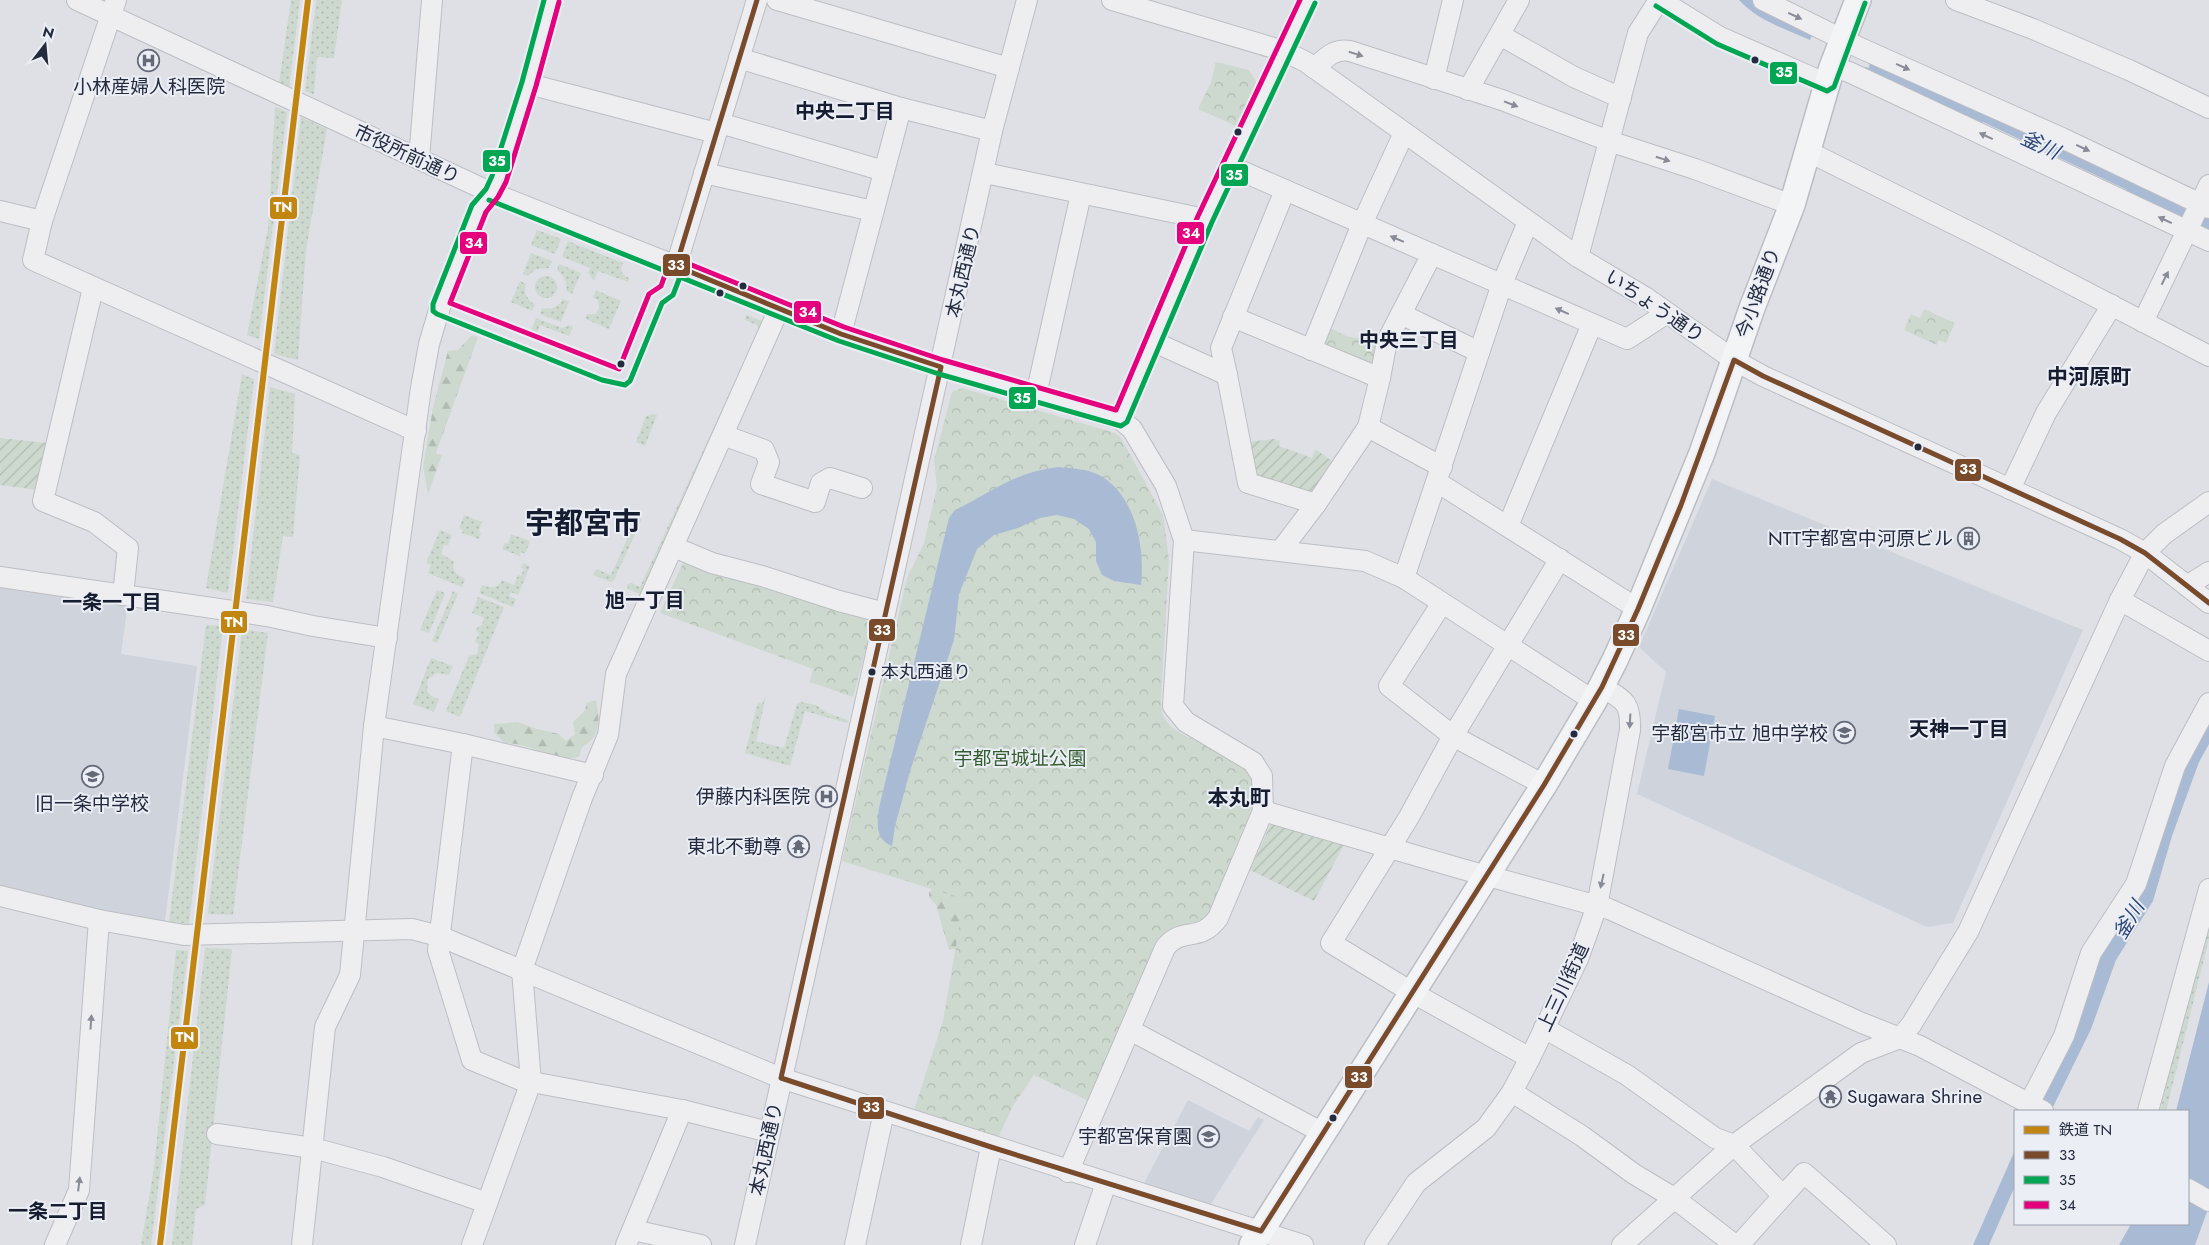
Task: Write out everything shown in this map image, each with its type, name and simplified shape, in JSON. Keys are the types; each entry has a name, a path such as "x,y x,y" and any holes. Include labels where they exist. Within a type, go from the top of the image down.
{"main road":[{"path":"1842,39 1858,0"},
{"name":"今小路通り","path":"1256,1238 1544,785 1598,694 1638,609 1702,453 1734,360 1792,204 1842,39"}],"street":[{"name":"市役所前通り","path":"76,0 114,8 492,194 676,266 841,334 941,367 1120,419"},
{"path":"419,159 432,0"},
{"path":"302,1245 325,1027 350,975 374,726 429,344 440,307 478,208 492,194 499,179 530,84 552,0"},
{"path":"676,266 757,0"},
{"path":"777,0 1009,68"},
{"name":"本丸西通り","path":"745,1245 985,173 992,131 1027,0"},
{"name":"いちょう通り","path":"1112,0 1284,51 1314,68 1528,222 1578,256 1645,297 1734,360 1763,376 2120,539 2145,553 2209,603"},
{"path":"1068,1172 1165,948 1171,940 1180,936 1203,932 1211,928 1218,918 1263,811 1262,776 1253,762 1186,722 1172,706 1184,540 1166,486 1132,429 1120,419 1205,219 1308,0"},
{"path":"1434,79 1453,0"},
{"path":"1468,90 1519,0"},
{"path":"1578,256 1638,33 1659,0 1720,37 1831,71 1858,76 2198,215"},
{"path":"1763,0 2198,215 2209,241"},
{"path":"1956,0 2033,29 2129,70 2209,108"},
{"path":"114,8 42,221 33,260 416,431"},
{"path":"1500,35 1574,77 1621,98"},
{"path":"1314,68 1340,49 1502,100 1609,141 1695,169 1792,204"},
{"path":"739,58 901,108 992,131"},
{"path":"530,84 718,128 884,171"},
{"path":"841,334 901,108"},
{"path":"1311,350 1362,224 1404,133"},
{"path":"1807,151 2209,356"},
{"path":"1230,166 1627,339 1667,313"},
{"path":"704,173 873,212"},
{"path":"985,173 1205,219"},
{"path":"2143,322 2198,215 2209,185"},
{"path":"1285,190 1221,348 1248,483 1316,504"},
{"path":"1036,395 1081,194"},
{"path":"0,211 42,221"},
{"path":"1404,578 1502,284 1528,222"},
{"path":"1281,550 1316,504 1368,427 1387,341 1432,254"},
{"path":"93,288 43,501 94,522 128,548 123,596"},
{"path":"2010,489 2046,413 2112,305"},
{"path":"472,1245 531,1082 522,970 579,806 608,735 616,674 779,309"},
{"path":"1401,314 1480,352"},
{"path":"1233,317 1380,378"},
{"path":"1508,526 1592,324"},
{"path":"1152,341 1227,375"},
{"path":"1368,427 1440,474 1508,526 1638,609"},
{"path":"723,435 764,450 769,462 761,484 815,502 821,484 830,478 862,488"},
{"path":"1622,1245 1734,1145 1861,1053 1900,1038 1968,932 2120,600 2145,553 2164,534 2209,502"},
{"path":"1184,540 1366,561 1404,578 1508,644 1598,694"},
{"path":"674,547 712,563 885,613"},
{"path":"1530,1058 1413,993 1331,943 1409,817 1453,736 1560,559"},
{"path":"2187,586 2209,572"},
{"path":"0,577 267,616 386,638"},
{"path":"2120,600 2209,651"},
{"path":"1442,603 1389,686 1453,736 1544,785"},
{"name":"上三川街道","path":"1375,1245 1416,1183 1486,1128 1512,1092 1578,959 1597,906 1630,730 1631,712 1621,698 1598,694"},
{"path":"1263,811 1627,916 1920,1046 2035,1107 2064,1036 2090,953 2136,884 2175,766 2209,703"},
{"path":"374,726 463,744 593,775"},
{"path":"463,744 438,950 472,1060 494,1070 531,1082 682,1110 769,1132"},
{"path":"2148,1110 2209,889"},
{"path":"0,896 98,920 184,935 412,929 439,936 781,1078 1106,1183 1256,1238 1303,1245"},
{"path":"55,1245 79,1190 98,920"},
{"path":"1544,1028 1627,1074 1715,1138 1734,1145 1783,1196"},
{"path":"1130,1030 1324,1133"},
{"path":"1512,1092 1582,1136 1634,1174 1674,1198 1737,1245 1804,1173 1886,1245"},
{"path":"682,1110 629,1237 701,1245"},
{"path":"855,1245 884,1112"},
{"path":"217,1134 313,1148 383,1167 488,1203"},
{"path":"971,1245 991,1147"},
{"path":"1085,1245 1106,1183"},
{"path":"2189,1190 2209,1201"}],"shaded area":[{"name":"宇都宮市立 旭中学校","path":"1712,479 2083,630 1953,923 1927,927 1637,794 1666,672 1639,647"},
{"name":"旧一条中学校","path":"0,584 128,603 121,654 197,666 165,921 87,907 0,887"},
{"path":"1188,1100 1249,1131 1258,1117 1264,1120 1209,1207 1143,1185"}],"green space":[{"path":"291,0 300,0 289,88 279,83"},
{"path":"316,0 342,0 334,58 317,57 314,95 305,91"},
{"path":"1216,62 1249,70 1257,84 1236,126 1198,109 1211,82"},
{"path":"275,107 287,112 259,339 247,335 268,228"},
{"path":"301,117 327,129 306,250 298,360 274,354"},
{"path":"537,230 561,239 555,254 531,245"},
{"path":"568,241 623,263 621,269 623,275 629,278 628,282 598,271 594,281 588,273 590,268 562,257"},
{"path":"531,253 552,261 549,268 536,269 528,276 523,274"},
{"path":"559,264 581,273 572,294 566,291 565,279 557,270"},
{"path":"546,276 554,279 557,287 554,295 546,298 538,295 535,287 538,279"},
{"path":"520,281 526,284 526,296 535,305 532,311 511,302"},
{"path":"596,290 621,301 609,329 585,319 587,314 595,314 599,309 598,300 593,298"},
{"path":"563,299 569,301 561,322 540,314 542,308 549,309 554,307"},
{"path":"1924,309 1955,323 1946,343 1939,340 1937,345 1904,330 1911,314 1920,318"},
{"path":"746,315 762,321 765,328 642,595 628,589 627,585 631,583 640,587 759,329 757,325 745,320"},
{"path":"536,318 562,328 569,325 573,327 569,336 540,325 535,338 529,336"},
{"path":"1330,328 1346,336 1381,343 1376,369 1322,349 1327,330"},
{"path":"472,335 478,337 436,453 442,455 428,494 423,467 433,407 448,351 458,350"},
{"path":"242,374 254,379 228,593 206,588"},
{"path":"270,387 295,394 292,453 300,455 293,537 283,536 273,602 246,599"},
{"name":"宇都宮城址公園","path":"962,388 1115,433 1121,438 1163,515 1169,560 1161,700 1164,717 1176,730 1231,756 1243,764 1252,772 1256,782 1256,794 1246,829 1209,919 1163,934 1093,1103 1034,1075 1013,1106 997,1140 972,1133 973,1128 913,1113 943,1021 964,899 842,861 907,578 924,543 937,487 934,460 952,392"},
{"path":"657,415 645,446 636,442 646,416"},
{"path":"0,438 47,443 38,490 0,485"},
{"path":"1274,439 1280,441 1279,446 1312,458 1315,449 1338,465 1315,497 1254,476 1247,442"},
{"path":"464,515 482,522 479,539 462,533 463,530 459,528"},
{"path":"637,517 642,519 614,580 611,582 593,575 596,569 611,575"},
{"path":"440,530 452,535 448,546 444,545 441,554 454,561 453,567 455,572 465,579 462,587 428,573 431,565 426,563"},
{"path":"511,534 530,541 525,554 521,552 520,556 502,549 505,543 508,544"},
{"path":"686,556 875,615 853,697 810,682 813,669 660,613"},
{"path":"523,563 530,566 518,595 511,592 509,596 516,599 513,607 479,593 482,585 493,587 502,580 514,585 518,575 521,576 524,569 521,568"},
{"path":"437,590 445,593 429,633 420,630"},
{"path":"453,591 458,594 437,643 432,641"},
{"path":"478,597 504,607 460,717 446,711 469,656 477,654 479,645 475,641 479,634 475,629 482,625 484,618 472,613"},
{"path":"206,625 223,626 189,924 169,922"},
{"path":"242,629 268,633 233,915 208,914"},
{"path":"431,658 453,666 449,675 437,673 428,679 427,691 431,696 439,699 434,712 413,704"},
{"path":"766,695 756,741 784,748 797,704 801,702 816,705 827,713 848,720 847,723 805,711 790,766 745,753 758,702 762,704"},
{"path":"596,700 598,727 593,738 582,747 579,757 563,758 518,744 504,743 494,732 494,724 518,722 559,734 566,741 575,734 573,722 585,710 587,703"},
{"path":"1271,823 1344,845 1314,901 1250,870"},
{"path":"938,884 961,890 969,906 959,948 949,950 936,905 929,897 929,892"},
{"path":"2209,911 2209,939 2166,1110 2160,1110"},
{"path":"205,948 232,949 205,1205 196,1209 192,1245 172,1245"},
{"path":"176,950 188,951 151,1245 141,1245 154,1168"}],"water":[{"path":"1739,0 1753,0 1814,31 1810,40 1763,19"},
{"path":"1870,61 2180,202 2176,213 1983,122 1982,124 1864,70 1865,67 1869,68"},
{"path":"1058,467 1074,468 1099,475 1112,484 1122,495 1130,509 1139,539 1142,570 1141,585 1114,581 1102,575 1096,561 1096,542 1089,529 1074,519 1057,515 1040,518 1018,528 994,535 977,549 959,594 954,640 911,768 895,826 892,846 883,840 878,830 879,808 949,518 955,510 1015,478"},
{"path":"1679,709 1715,716 1704,776 1668,769"},
{"path":"2209,715 2209,744 2199,762 2172,836 2153,901 2116,960 2091,1029 2051,1110 2034,1110 2179,770"},
{"path":"2209,982 2209,1206 2195,1245 2119,1245 2130,1225 2189,1225 2189,1110 2176,1110"},
{"path":"2014,1152 2014,1188 1989,1245 1973,1245"}],"waterway":[{"name":"釜川","path":"2141,191 2209,222"}],"rail line":[{"name":"TN","path":"160,1245 308,0"}],"transit line":[{"name":"35","path":"544,0 522,82 492,176 486,189 472,205 433,304 433,311 602,380 625,385 630,381 662,303 673,295 683,269"},
{"name":"33","path":"757,0 676,266 841,334 941,367 781,1078 991,1147 1261,1231 1544,785 1602,687 1638,609 1681,505 1734,360 1763,376 2120,539 2145,553 2209,603"},
{"name":"34","path":"559,2 536,86 506,182 498,197 486,212 450,303 619,369 649,294 661,286 670,261 677,259 844,327 943,360 1116,410 1198,216 1300,0"},
{"name":"35","path":"489,200 839,341 939,374 1121,426 1127,422 1212,222 1315,3"},
{"name":"35","path":"1656,6 1717,44 1827,91 1834,87 1865,3"}],"place":[{"name":"小林産婦人科医院","path":"149,60"},
{"name":"NTT宇都宮中河原ビル","path":"1969,538"},
{"name":"本丸西通り","path":"872,672"},
{"name":"宇都宮市立 旭中学校","path":"1844,733"},
{"name":"旧一条中学校","path":"92,777"},
{"name":"伊藤内科医院","path":"826,796"},
{"name":"東北不動尊","path":"798,846"},
{"name":"Sugawara Shrine","path":"1831,1096"},
{"name":"宇都宮保育園","path":"1208,1136"}],"district":[{"name":"中央二丁目","path":"845,111"},
{"name":"中央三丁目","path":"1409,340"},
{"name":"中河原町","path":"2089,377"},
{"name":"宇都宮市","path":"583,523"},
{"name":"旭一丁目","path":"645,600"},
{"name":"一条一丁目","path":"112,602"},
{"name":"天神一丁目","path":"1959,729"},
{"name":"本丸町","path":"1239,798"},
{"name":"一条二丁目","path":"58,1211"}]}
